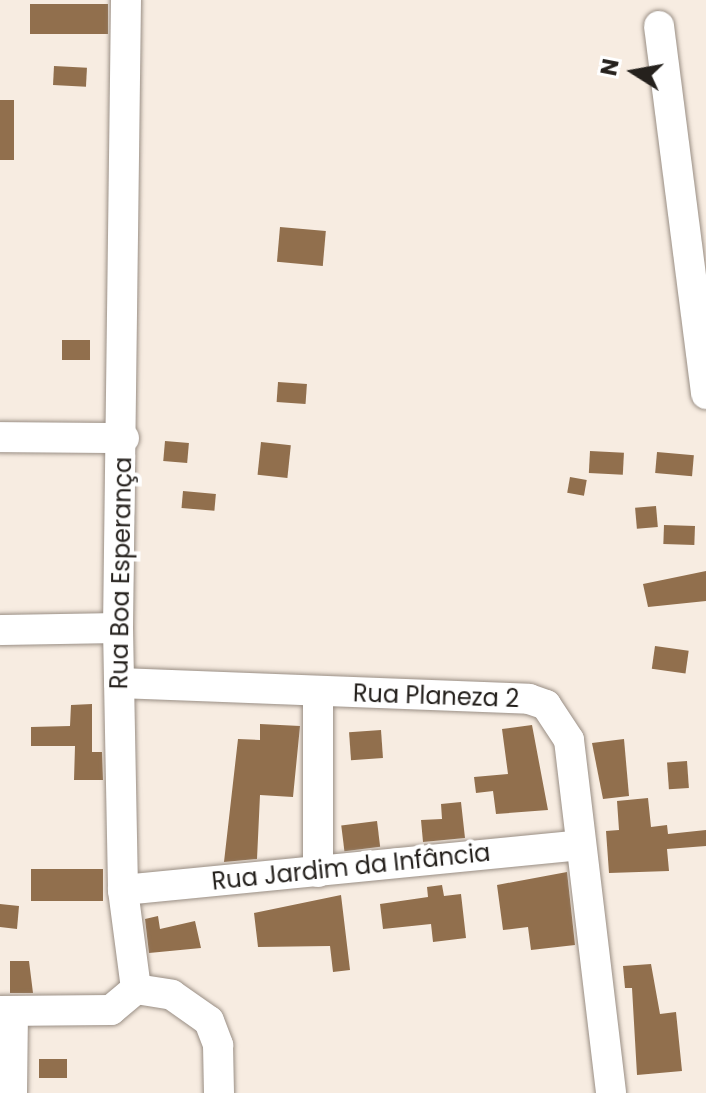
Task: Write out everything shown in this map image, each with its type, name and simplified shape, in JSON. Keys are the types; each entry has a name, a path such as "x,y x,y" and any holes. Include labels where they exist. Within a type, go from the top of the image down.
{"street":[{"name":"Rua Boa Esperança","path":"126,0 124,438 118,628 123,890 136,989"},
{"path":"659,26 697,247 706,394"},
{"path":"0,437 124,438"},
{"path":"0,630 118,628"},
{"name":"Rua Planeza 2","path":"119,683 529,699 546,705 569,740 579,845 611,1093"},
{"path":"318,692 318,872"},
{"name":"Rua Jardim da Infância","path":"123,890 579,845"},
{"path":"12,1093 6,1011 111,1010 136,989 172,995 209,1021 218,1045 219,1093"}],"building":[{"path":"30,4 108,4 108,34 30,34"},
{"path":"54,66 87,68 86,87 53,85"},
{"path":"0,100 14,100 14,160 0,160"},
{"path":"280,227 326,231 323,266 277,262"},
{"path":"62,340 90,340 90,360 62,360"},
{"path":"278,382 307,384 306,404 277,402"},
{"path":"165,441 189,443 187,463 163,461"},
{"path":"261,442 291,445 287,478 258,475"},
{"path":"590,451 624,453 623,475 589,473"},
{"path":"657,452 694,455 692,476 655,473"},
{"path":"570,477 587,480 584,496 567,493"},
{"path":"183,491 216,494 214,511 182,508"},
{"path":"656,506 658,527 637,529 635,508"},
{"path":"664,525 695,526 694,545 663,544"},
{"path":"706,571 706,601 648,607 643,584"},
{"path":"655,646 689,651 685,674 652,669"},
{"path":"92,704 92,752 102,752 103,780 74,780 75,746 31,746 31,727 70,726 71,705"},
{"path":"260,724 300,726 293,797 260,795 257,859 224,862 238,739 260,740"},
{"path":"532,725 548,810 496,814 493,791 476,793 474,777 508,774 502,729"},
{"path":"381,730 383,758 351,760 349,732"},
{"path":"624,739 629,796 603,799 592,743"},
{"path":"687,761 689,788 669,789 667,762"},
{"path":"648,798 651,827 667,825 668,834 706,830 706,846 667,849 669,871 609,873 606,831 619,830 617,801"},
{"path":"461,802 465,838 423,842 421,820 442,819 441,804"},
{"path":"377,821 380,847 344,851 341,825"},
{"path":"31,869 103,869 103,901 31,901"},
{"path":"567,872 575,945 531,950 528,927 503,930 497,885"},
{"path":"442,885 444,896 461,894 466,938 433,942 431,924 383,929 380,904 428,897 427,887"},
{"path":"341,895 350,970 333,972 330,946 258,947 254,913"},
{"path":"0,904 19,906 17,929 0,927"},
{"path":"158,916 160,929 195,921 201,948 149,953 145,919"},
{"path":"10,961 29,961 33,993 10,993"},
{"path":"651,964 660,1014 676,1012 682,1071 637,1075 632,988 625,988 623,966"},
{"path":"39,1059 67,1059 67,1078 39,1078"}]}
